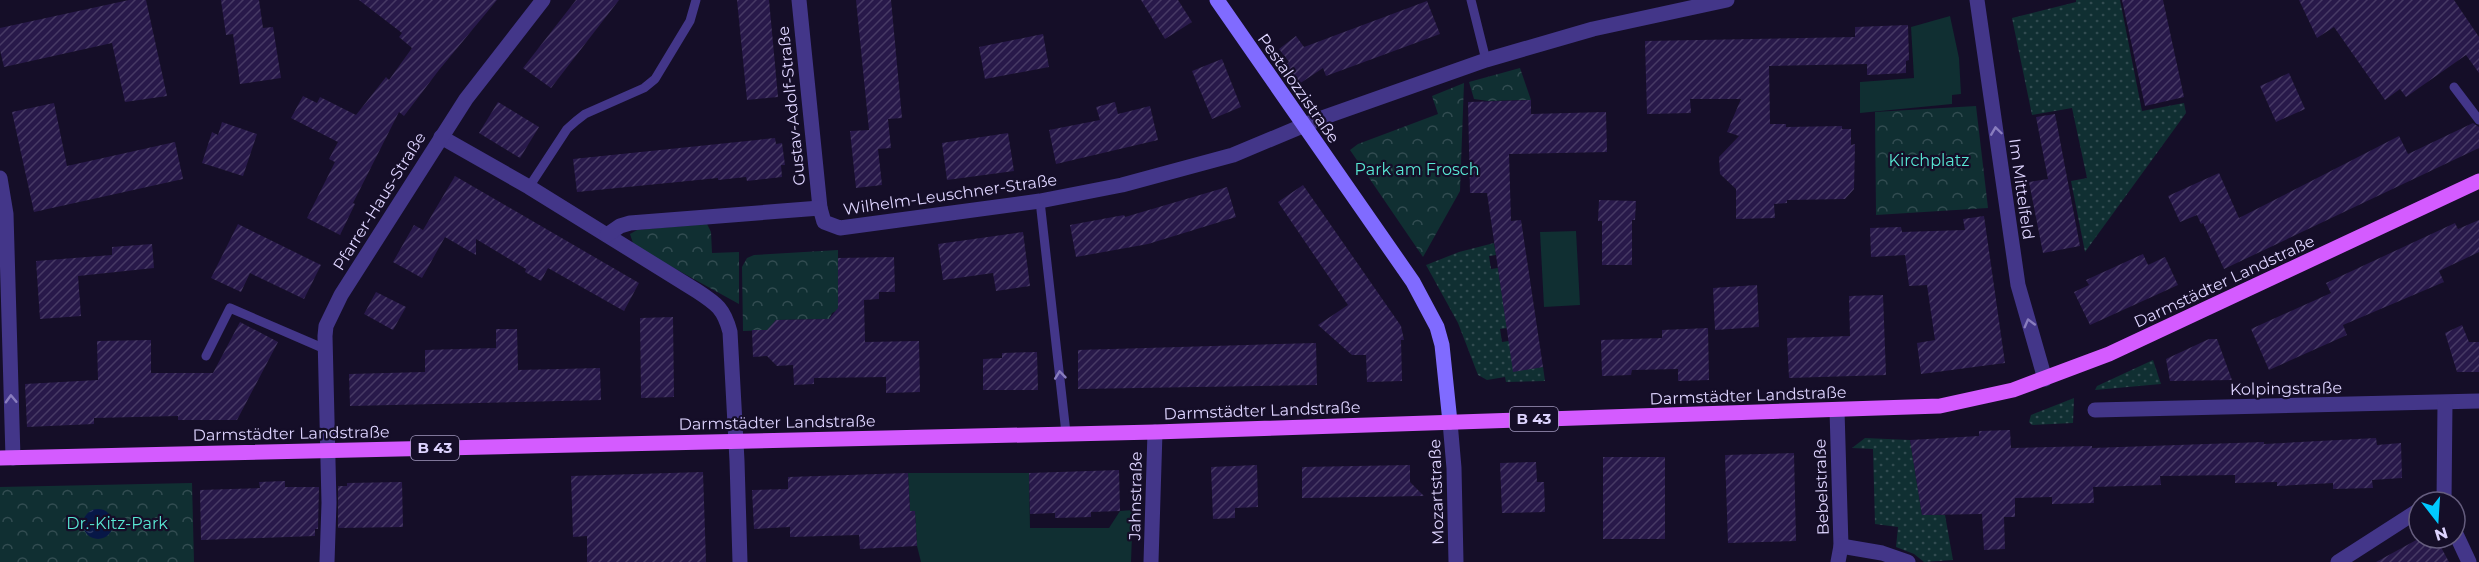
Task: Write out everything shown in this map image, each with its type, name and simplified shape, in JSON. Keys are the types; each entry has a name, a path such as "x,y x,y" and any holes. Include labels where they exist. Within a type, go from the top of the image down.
{"main road":[{"name":"Pestalozzistraße","path":"1217,0 1413,282 1437,327 1445,364 1450,422"},
{"name":"Darmstädter Landstraße","path":"7,458 1155,432 1940,406 1988,397 2045,380 2109,354 2479,181"}],"street":[{"name":"Pfarrer-Haus-Straße","path":"327,562 329,503 326,326 341,295 466,99 543,0"},
{"name":"Gustav-Adolf-Straße","path":"799,0 820,208"},
{"name":"Wilhelm-Leuschner-Straße","path":"607,235 620,226 630,224 820,208 824,222 840,228 1041,201 1122,185 1216,161 1304,126 1486,60 1593,29 1727,0"},
{"name":"Im Mittelfeld","path":"1977,0 2018,285 2045,380"},
{"path":"441,137 529,187 697,291 720,308 726,317 730,332 740,562"},
{"path":"0,178 6,214 7,458"},
{"name":"Kolpingstraße","path":"2095,410 2479,401"},
{"path":"2441,490 2445,403"},
{"name":"Bebelstraße","path":"1837,410 1841,546 1838,562"},
{"name":"Mozartstraße","path":"1450,422 1456,562"},
{"name":"Jahnstraße","path":"1151,562 1155,432"},
{"path":"2338,562 2407,518"},
{"path":"1841,546 1882,553 1908,562"}],"lane":[{"path":"529,187 567,129 576,121 585,114 644,88 655,79 690,21 696,0"},
{"path":"1471,0 1486,60"},
{"path":"2454,87 2479,120"},
{"path":"1041,201 1066,433"},
{"path":"206,356 230,308 325,349"}],"green space":[{"path":"2076,0 2120,0 2142,111 2184,103 2186,113 2085,252 2071,181 2087,178 2072,108 2032,115 2012,18 2076,2"},
{"path":"1950,16 1959,58 1961,94 1952,95 1952,104 1860,113 1860,82 1914,78 1911,27"},
{"path":"1520,68 1531,100 1474,99 1469,82"},
{"name":"Park am Frosch","path":"1464,83 1460,191 1423,257 1350,150 1358,144 1438,114 1432,96"},
{"name":"Kirchplatz","path":"1976,106 1988,208 1876,215 1875,112"},
{"path":"707,224 711,232 712,253 739,252 739,304 634,246 630,234 637,230"},
{"path":"1576,231 1580,305 1544,307 1540,232"},
{"path":"1494,243 1496,255 1489,256 1491,269 1498,268 1507,328 1500,329 1502,342 1509,341 1514,371 1543,367 1545,381 1506,382 1505,377 1487,380 1478,375 1458,323 1426,265 1459,252"},
{"path":"838,250 838,310 832,313 829,319 776,320 768,330 743,331 742,267 747,258 754,255"},
{"path":"2153,360 2161,384 2095,390 2097,386"},
{"path":"2074,398 2073,423 2032,425 2029,422 2031,415"},
{"path":"1865,438 1910,440 1922,515 1945,515 1953,560 1924,562 1914,554 1896,547 1898,527 1875,524 1873,449 1852,448"},
{"path":"908,473 1029,473 1030,528 1109,528 1120,511 1133,510 1131,562 921,562 917,546 915,512 910,511"},
{"name":"Dr.-Kitz-Park","path":"192,483 194,562 0,562 0,487"}],"water":[{"path":"98,509 108,514 113,524 108,534 98,539 88,534 83,524 88,514"}],"building":[{"path":"129,0 146,0 167,96 125,102 112,43 4,67 0,50 0,28"},
{"path":"221,0 259,0 263,28 273,27 281,78 240,84 233,34 226,35"},
{"path":"359,0 497,0 404,116 399,112 353,203 355,204 340,235 307,218 335,162 329,159 338,142 291,118 303,96 317,103 320,97 356,115 386,77 389,80 412,48 399,37 402,33"},
{"path":"576,0 619,0 551,88 523,68"},
{"path":"737,0 769,0 778,97 747,100"},
{"path":"856,0 891,0 902,118 888,119 891,148 878,149 882,185 856,188 850,131 869,130"},
{"path":"1141,0 1178,0 1192,22 1165,39"},
{"path":"2122,0 2163,0 2184,97 2145,106"},
{"path":"2299,0 2454,0 2479,37 2479,73 2466,55 2406,97 2400,89 2385,100 2334,27 2317,38"},
{"path":"1427,1 1440,34 1326,76 1323,68 1299,84 1285,65 1289,62 1279,49 1296,36 1304,47"},
{"path":"1908,25 1909,60 1906,61 1906,73 1867,75 1867,64 1769,66 1770,124 1786,124 1786,127 1842,126 1842,129 1851,129 1851,145 1855,144 1854,189 1845,199 1787,200 1787,203 1774,204 1775,218 1736,219 1736,189 1720,174 1719,157 1739,136 1727,132 1741,99 1690,99 1691,113 1647,114 1645,41 1855,37 1855,27"},
{"path":"1043,34 1049,67 985,79 979,47"},
{"path":"1222,59 1241,107 1212,119 1192,71"},
{"path":"2289,73 2305,109 2276,122 2260,86"},
{"path":"1531,100 1531,114 1606,112 1607,152 1509,154 1511,221 1521,220 1543,367 1513,372 1487,193 1470,193 1468,102"},
{"path":"498,102 539,127 520,158 479,133"},
{"path":"1115,102 1118,114 1150,106 1158,140 1056,164 1049,130 1100,120 1096,107"},
{"path":"54,103 67,166 175,142 183,179 34,212 12,112"},
{"path":"2055,114 2080,246 2043,253 2029,182 2048,179 2036,117"},
{"path":"222,122 257,134 243,176 202,163 212,132 218,135"},
{"path":"2473,123 2479,127 2479,148 2224,269 2197,215 2180,222 2168,196 2219,173 2239,218 2399,136 2408,154"},
{"path":"1008,133 1014,171 947,180 942,143"},
{"path":"775,138 776,144 782,143 785,165 781,165 782,177 747,181 746,177 718,180 718,178 577,192 573,159"},
{"path":"455,176 639,283 624,311 548,268 541,281 525,272 526,269 476,239 476,255 445,237 422,278 393,262 414,225 423,230"},
{"path":"1303,185 1401,326 1404,340 1401,340 1402,381 1367,382 1366,355 1352,355 1318,325 1348,305 1278,202"},
{"path":"1227,187 1236,217 1148,244 1076,257 1070,225 1124,215 1125,217"},
{"path":"1599,200 1636,201 1635,220 1632,220 1632,265 1602,265 1602,221 1598,221"},
{"path":"1984,216 2005,363 1921,374 1917,343 1935,340 1927,285 1909,286 1905,255 1871,257 1870,228 1901,227 1902,232 1965,230 1963,219"},
{"path":"2479,220 2479,252 2439,271 2444,282 2343,325 2347,335 2269,370 2251,329 2331,293 2326,283 2455,223 2458,229"},
{"path":"238,224 321,265 304,299 250,273 241,292 211,278"},
{"path":"1023,232 1030,286 996,291 993,273 943,280 938,244"},
{"path":"152,244 154,268 78,276 81,316 40,319 36,261 112,255 112,247"},
{"path":"2143,254 2148,265 2165,257 2178,285 2090,325 2074,292 2089,285 2086,280"},
{"path":"894,257 895,292 879,292 879,299 864,300 865,342 919,341 920,392 886,393 886,377 814,378 814,384 794,385 793,365 777,366 767,356 753,357 752,330 767,330 776,320 829,319 838,308 838,258"},
{"path":"1757,285 1759,327 1715,330 1713,288"},
{"path":"376,292 406,307 393,330 364,314"},
{"path":"1883,295 1886,375 1789,378 1787,338 1850,336 1849,296"},
{"path":"673,317 674,397 641,398 640,318"},
{"path":"240,322 278,342 237,420 178,420 178,416 94,418 94,424 27,427 25,384 98,380 97,341 151,340 151,373 213,373"},
{"path":"2462,325 2469,342 2479,342 2479,372 2457,372 2445,333"},
{"path":"1708,328 1709,380 1678,381 1678,369 1632,370 1631,375 1602,376 1601,340 1662,338 1662,330"},
{"path":"496,329 517,329 518,370 600,368 601,400 350,406 349,374 425,372 425,350 496,348"},
{"path":"2209,339 2217,339 2232,380 2170,381 2166,359"},
{"path":"1316,343 1317,385 1078,389 1078,350"},
{"path":"1037,352 1038,390 983,390 983,359 1002,358 1002,353"},
{"path":"2010,430 2011,448 2092,446 2092,448 2264,442 2264,444 2376,438 2377,445 2401,443 2402,478 2372,480 2373,488 2333,489 2333,483 2277,486 2277,482 2235,483 2235,475 2160,476 2161,485 2093,487 2094,503 2052,504 2052,497 2015,498 2015,517 2004,517 2005,549 1984,550 1982,514 1922,515 1910,440 1979,436 1979,431"},
{"path":"1794,453 1796,541 1728,543 1725,455"},
{"path":"1603,457 1665,457 1665,539 1603,539"},
{"path":"1536,462 1537,482 1544,482 1545,512 1502,513 1500,463"},
{"path":"1257,465 1258,507 1235,508 1235,518 1213,519 1211,467"},
{"path":"1410,465 1410,482 1424,496 1302,498 1302,467"},
{"path":"1119,470 1120,511 1091,512 1091,517 1055,518 1055,513 1030,514 1029,473"},
{"path":"703,472 706,562 587,562 587,536 573,537 571,476"},
{"path":"908,473 910,511 915,511 917,546 860,549 859,535 790,537 790,527 754,529 752,490 788,489 788,477"},
{"path":"285,481 285,487 319,487 318,529 315,529 315,536 201,540 200,490 260,488 259,482"},
{"path":"402,482 403,527 338,528 338,486 347,486 347,483"},
{"path":"2407,545 2407,550 2442,550 2449,562 2376,562"}]}
